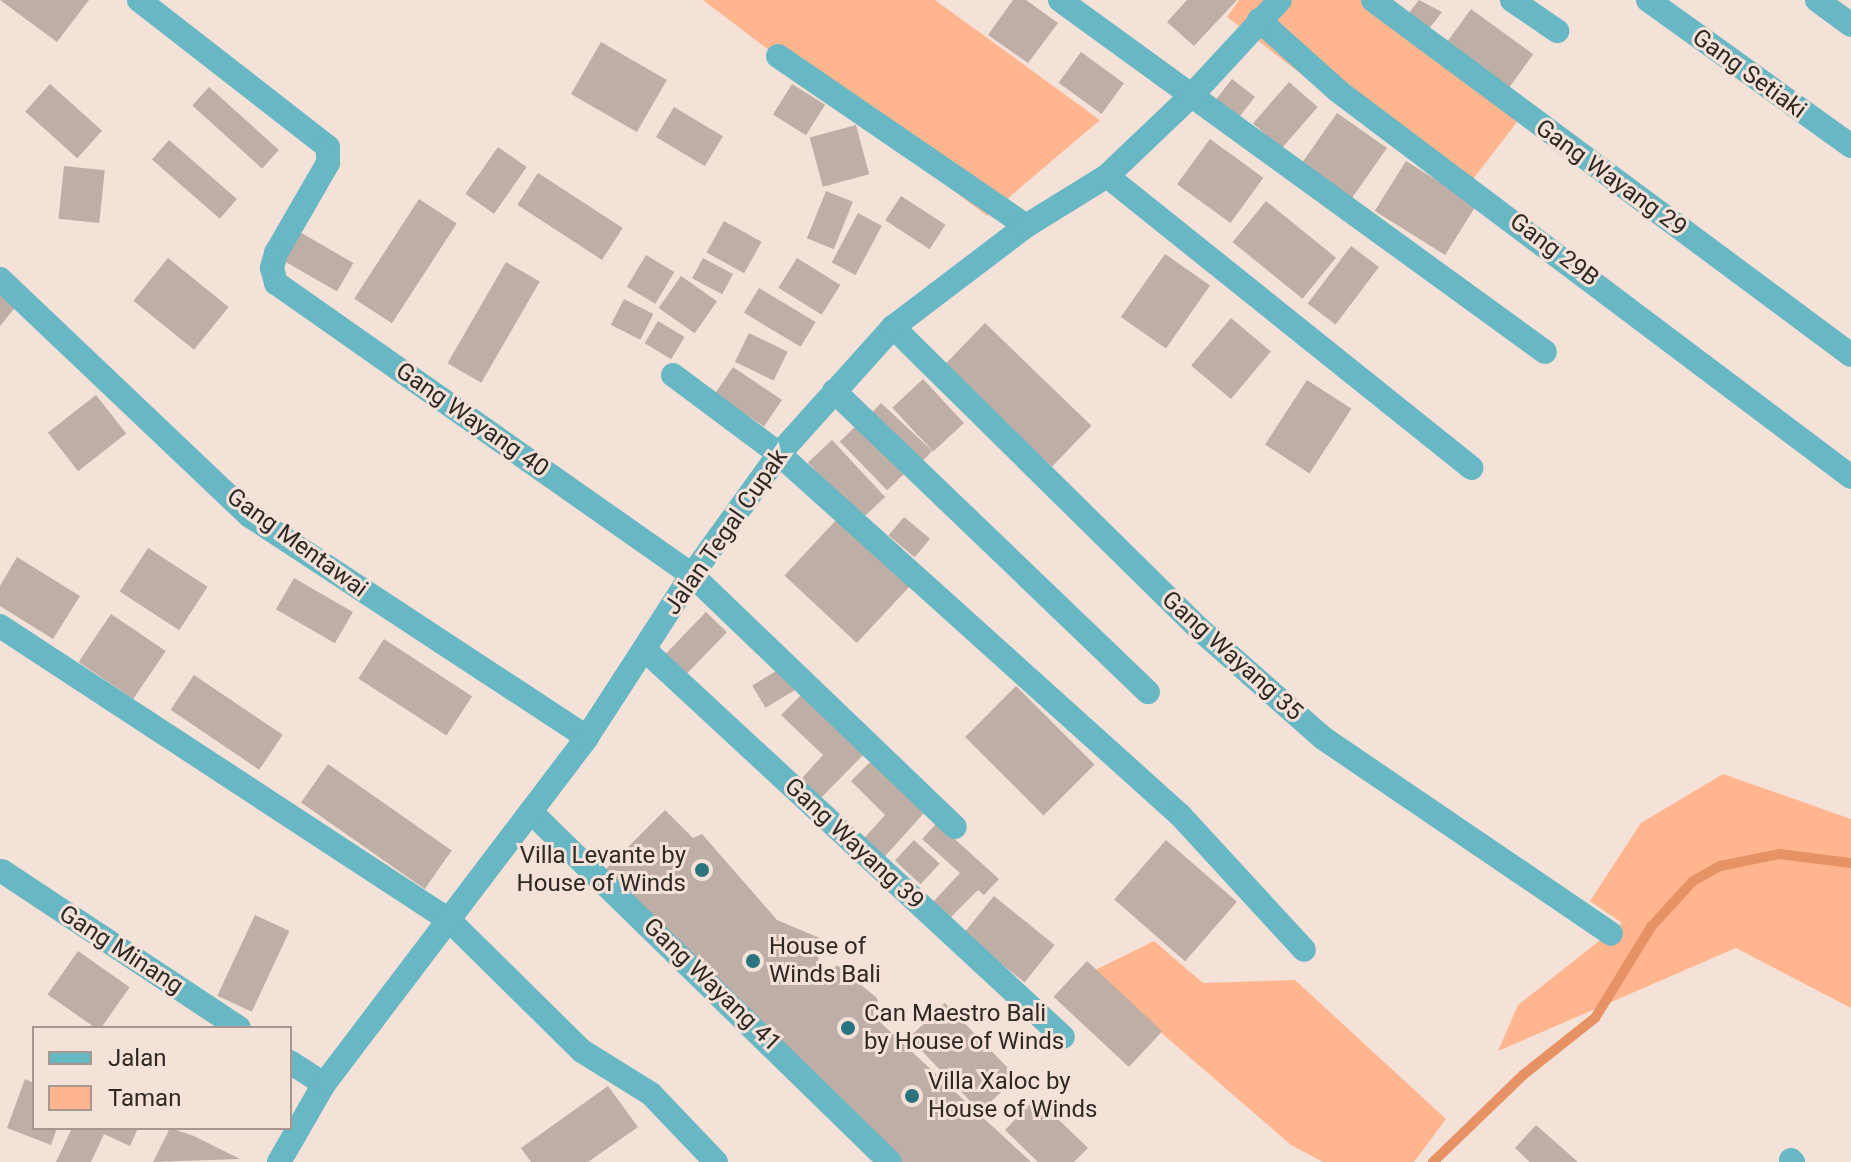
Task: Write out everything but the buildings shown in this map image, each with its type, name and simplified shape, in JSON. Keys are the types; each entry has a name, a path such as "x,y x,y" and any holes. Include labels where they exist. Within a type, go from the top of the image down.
{"street":[{"name":"Gang Wayang 40","path":"139,0 328,147 328,163 276,253 272,268 276,283 692,575"},
{"path":"1060,0 1545,352"},
{"name":"Jalan Tegal Cupak","path":"279,1162 324,1084 587,737 646,651 692,575 779,454 893,327 1026,226 1107,176 1192,95 1280,0"},
{"name":"Gang Wayang 29","path":"1373,0 1851,355"},
{"path":"1512,0 1557,31"},
{"name":"Gang Setiaki","path":"1648,0 1851,146"},
{"path":"1817,0 1851,25"},
{"name":"Gang 29B","path":"1259,20 1338,91 1851,477"},
{"path":"778,56 1026,226"},
{"path":"1107,176 1472,468"},
{"name":"Gang Mentawai","path":"0,279 250,516 587,737"},
{"name":"Gang Wayang 35","path":"893,327 1197,627 1323,738 1611,934"},
{"path":"673,375 779,454 1180,815 1304,950"},
{"path":"834,391 1148,692"},
{"path":"692,575 955,827"},
{"path":"0,626 449,920 582,1051 651,1094 716,1162"},
{"name":"Gang Wayang 39","path":"646,651 1063,1037"},
{"name":"Gang Wayang 41","path":"531,812 890,1162"},
{"name":"Gang Minang","path":"2,871 236,1026"},
{"path":"292,1063 324,1084"}],"green space":[{"path":"703,0 935,0 1100,120 987,216"},
{"path":"1239,0 1365,0 1524,113 1460,196 1227,17"},
{"path":"1723,774 1851,819 1851,1008 1736,948 1498,1051 1518,1005 1622,923 1590,901 1641,823"},
{"path":"1154,941 1203,983 1295,980 1446,1119 1414,1162 1323,1162 1291,1145 1091,972"}],"waterway":[{"path":"1433,1162 1523,1075 1595,1018 1651,927 1693,881 1720,866 1779,854 1851,863"}],"place":[{"name":"Villa Levante by House of Winds","path":"702,870"},
{"name":"House of Winds Bali","path":"753,961"},
{"name":"Can Maestro Bali by House of Winds","path":"848,1028"},
{"name":"Villa Xaloc by House of Winds","path":"912,1096"}]}
